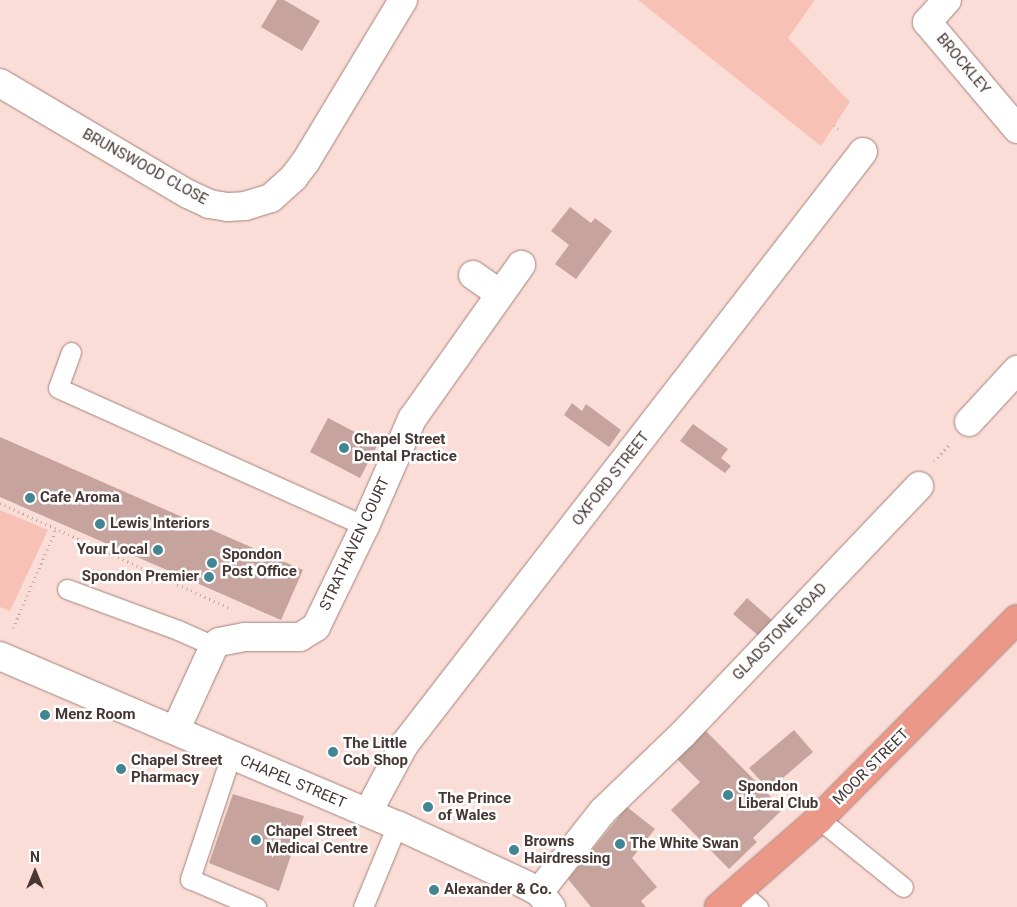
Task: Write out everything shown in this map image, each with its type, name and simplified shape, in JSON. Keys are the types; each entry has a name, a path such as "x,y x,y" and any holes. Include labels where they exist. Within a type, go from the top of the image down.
{"main road":[{"name":"MOOR STREET","path":"738,902 1017,619"}],"street":[{"name":"BRUNSWOOD CLOSE","path":"0,83 188,194 209,204 228,207 245,206 271,198 300,169 404,0"},
{"name":"BROCKLEY","path":"947,0 927,22 1017,129"},
{"name":"OXFORD STREET","path":"368,812 404,745 863,152"},
{"name":"STRATHAVEN COURT","path":"214,646 229,639 300,638 316,627 365,526 412,419 521,265"},
{"path":"472,275 500,294"},
{"path":"969,422 1017,370"},
{"name":"GLADSTONE ROAD","path":"545,900 603,811 684,732 919,486"},
{"path":"176,729 214,646"},
{"name":"CHAPEL STREET","path":"0,656 368,812 545,900"}],"lane":[{"path":"71,352 58,388 365,526"},
{"path":"67,589 178,630 214,646"},
{"path":"231,755 190,880 256,907"},
{"path":"819,820 904,887"},
{"path":"363,907 397,825"}],"path":[{"path":"919,486 920,476 969,422"},
{"path":"0,503 57,527 125,561 236,611"},
{"path":"0,656 57,527"}],"shaded area":[{"path":"638,0 815,0 788,38 850,102 821,146"},
{"path":"0,510 48,530 10,611 0,607"}],"building":[{"path":"277,0 284,0 320,21 302,51 261,27"},
{"path":"570,207 591,223 595,218 612,231 576,279 555,264 569,245 551,231"},
{"path":"572,403 582,411 586,404 621,430 609,447 564,415"},
{"name":"Chapel Street Dental Practice","path":"328,418 378,444 360,478 310,452"},
{"path":"693,424 728,449 721,458 731,466 725,473 680,441"},
{"path":"0,437 303,570 281,620 0,497"},
{"path":"747,598 774,622 760,637 733,614"},
{"name":"Spondon Liberal Club","path":"702,727 783,809 753,838 757,842 729,869 671,810 700,782 673,755"},
{"path":"794,730 813,752 769,790 749,768"},
{"name":"Chapel Street Medical Centre","path":"233,794 304,816 279,891 209,863"},
{"name":"The White Swan","path":"627,807 655,829 632,858 657,887 641,901 646,907 591,907 568,879"}],"place":[{"name":"Chapel Street Dental Practice","path":"344,448"},
{"name":"Cafe Aroma","path":"30,498"},
{"name":"Lewis Interiors","path":"100,524"},
{"name":"Your Local","path":"158,550"},
{"name":"Spondon Post Office","path":"212,563"},
{"name":"Spondon Premier","path":"209,577"},
{"name":"Menz Room","path":"45,715"},
{"name":"The Little Cob Shop","path":"333,752"},
{"name":"Chapel Street Pharmacy","path":"121,769"},
{"name":"Spondon Liberal Club","path":"728,795"},
{"name":"The Prince of Wales","path":"428,807"},
{"name":"Chapel Street Medical Centre","path":"256,840"},
{"name":"The White Swan","path":"620,844"},
{"name":"Browns Hairdressing","path":"514,850"},
{"name":"Alexander & Co.","path":"434,890"}]}
